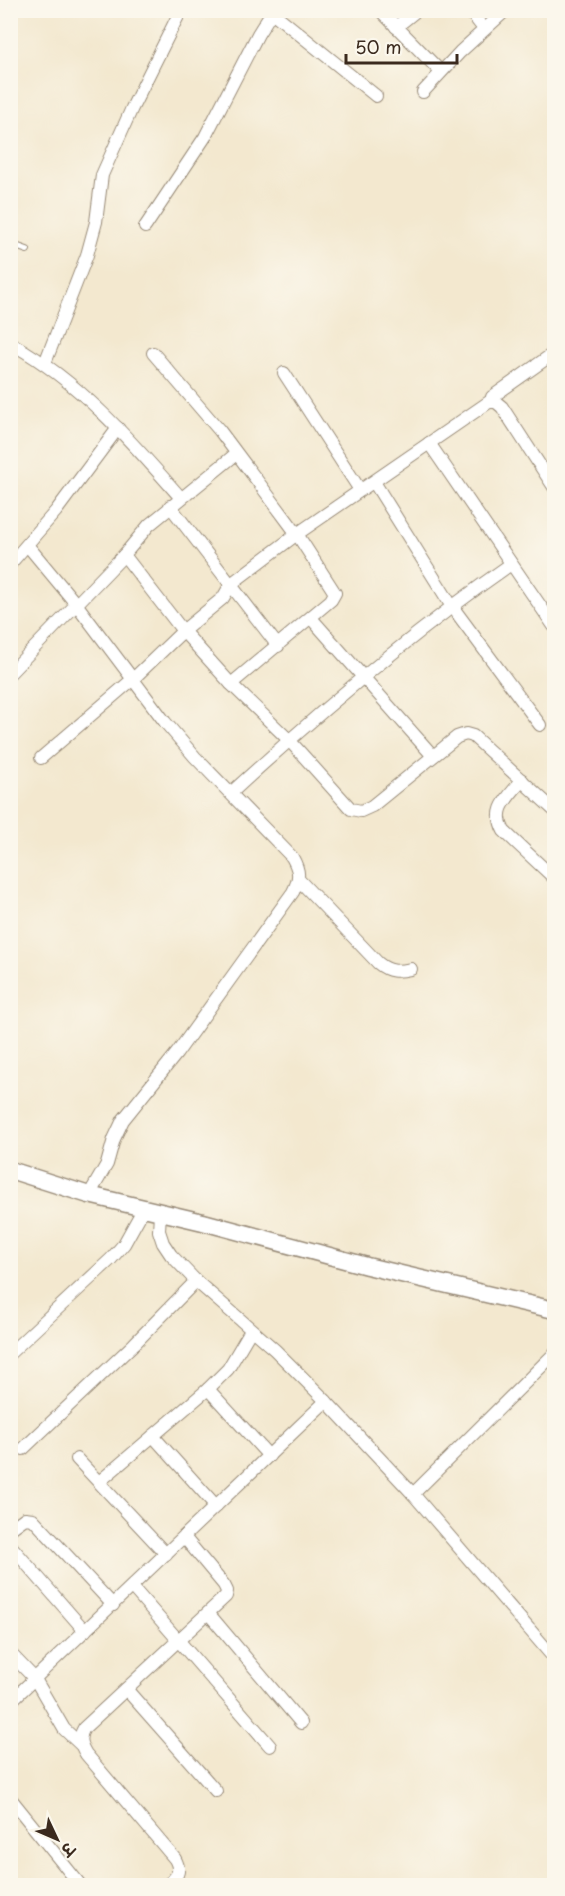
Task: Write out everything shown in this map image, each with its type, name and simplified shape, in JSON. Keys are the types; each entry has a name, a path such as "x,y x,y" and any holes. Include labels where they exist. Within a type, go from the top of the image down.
{"street":[{"path":"45,363 87,255 96,222 102,175 132,108 181,10"},
{"path":"380,10 441,72"},
{"path":"396,27 417,10"},
{"path":"470,10 484,29"},
{"path":"423,92 484,29 506,10"},
{"path":"145,227 205,138 272,11 376,96"},
{"path":"14,345 45,363 90,401 118,428 181,498"},
{"path":"153,353 197,403 297,534 335,593 332,600 231,684"},
{"path":"492,397 555,353"},
{"path":"284,373 360,490"},
{"path":"41,758 223,598 231,584 297,534 489,402 496,402 502,407 555,487"},
{"path":"10,564 28,546 84,476 118,428"},
{"path":"429,443 555,626"},
{"path":"10,673 124,555 149,525 236,454"},
{"path":"374,482 451,605 540,724"},
{"path":"170,506 278,646"},
{"path":"28,546 77,605 195,758 292,857 299,868 299,880 293,892 177,1053 123,1120 106,1164 89,1195"},
{"path":"124,555 183,632 231,684 289,740 351,808 361,811 372,806 457,737 466,734 473,736 555,810"},
{"path":"231,793 289,740 451,605 512,564"},
{"path":"311,618 433,756"},
{"path":"522,780 500,809 499,823 504,831 555,878"},
{"path":"299,880 378,963 387,970 397,972 411,969"},
{"path":"10,1170 89,1195 367,1266 555,1310"},
{"path":"152,1210 163,1243 196,1281 275,1350 326,1401 413,1494 555,1658"},
{"path":"10,1353 111,1259 152,1210"},
{"path":"23,1449 134,1344 196,1281"},
{"path":"99,1482 208,1389 228,1368 251,1330"},
{"path":"413,1494 555,1354"},
{"path":"208,1389 269,1456"},
{"path":"10,1702 326,1401"},
{"path":"153,1436 216,1506"},
{"path":"77,1459 166,1554"},
{"path":"10,1529 25,1518 33,1519 113,1605"},
{"path":"80,1744 80,1735 84,1728 226,1596 227,1591 184,1537"},
{"path":"10,1545 85,1631"},
{"path":"132,1587 270,1746"},
{"path":"209,1614 302,1723"},
{"path":"10,1653 34,1679 64,1729 80,1744 175,1859 179,1872 166,1886"},
{"path":"126,1689 216,1791"},
{"path":"10,1798 81,1886"}],"lane":[{"path":"10,244 27,250"}]}
